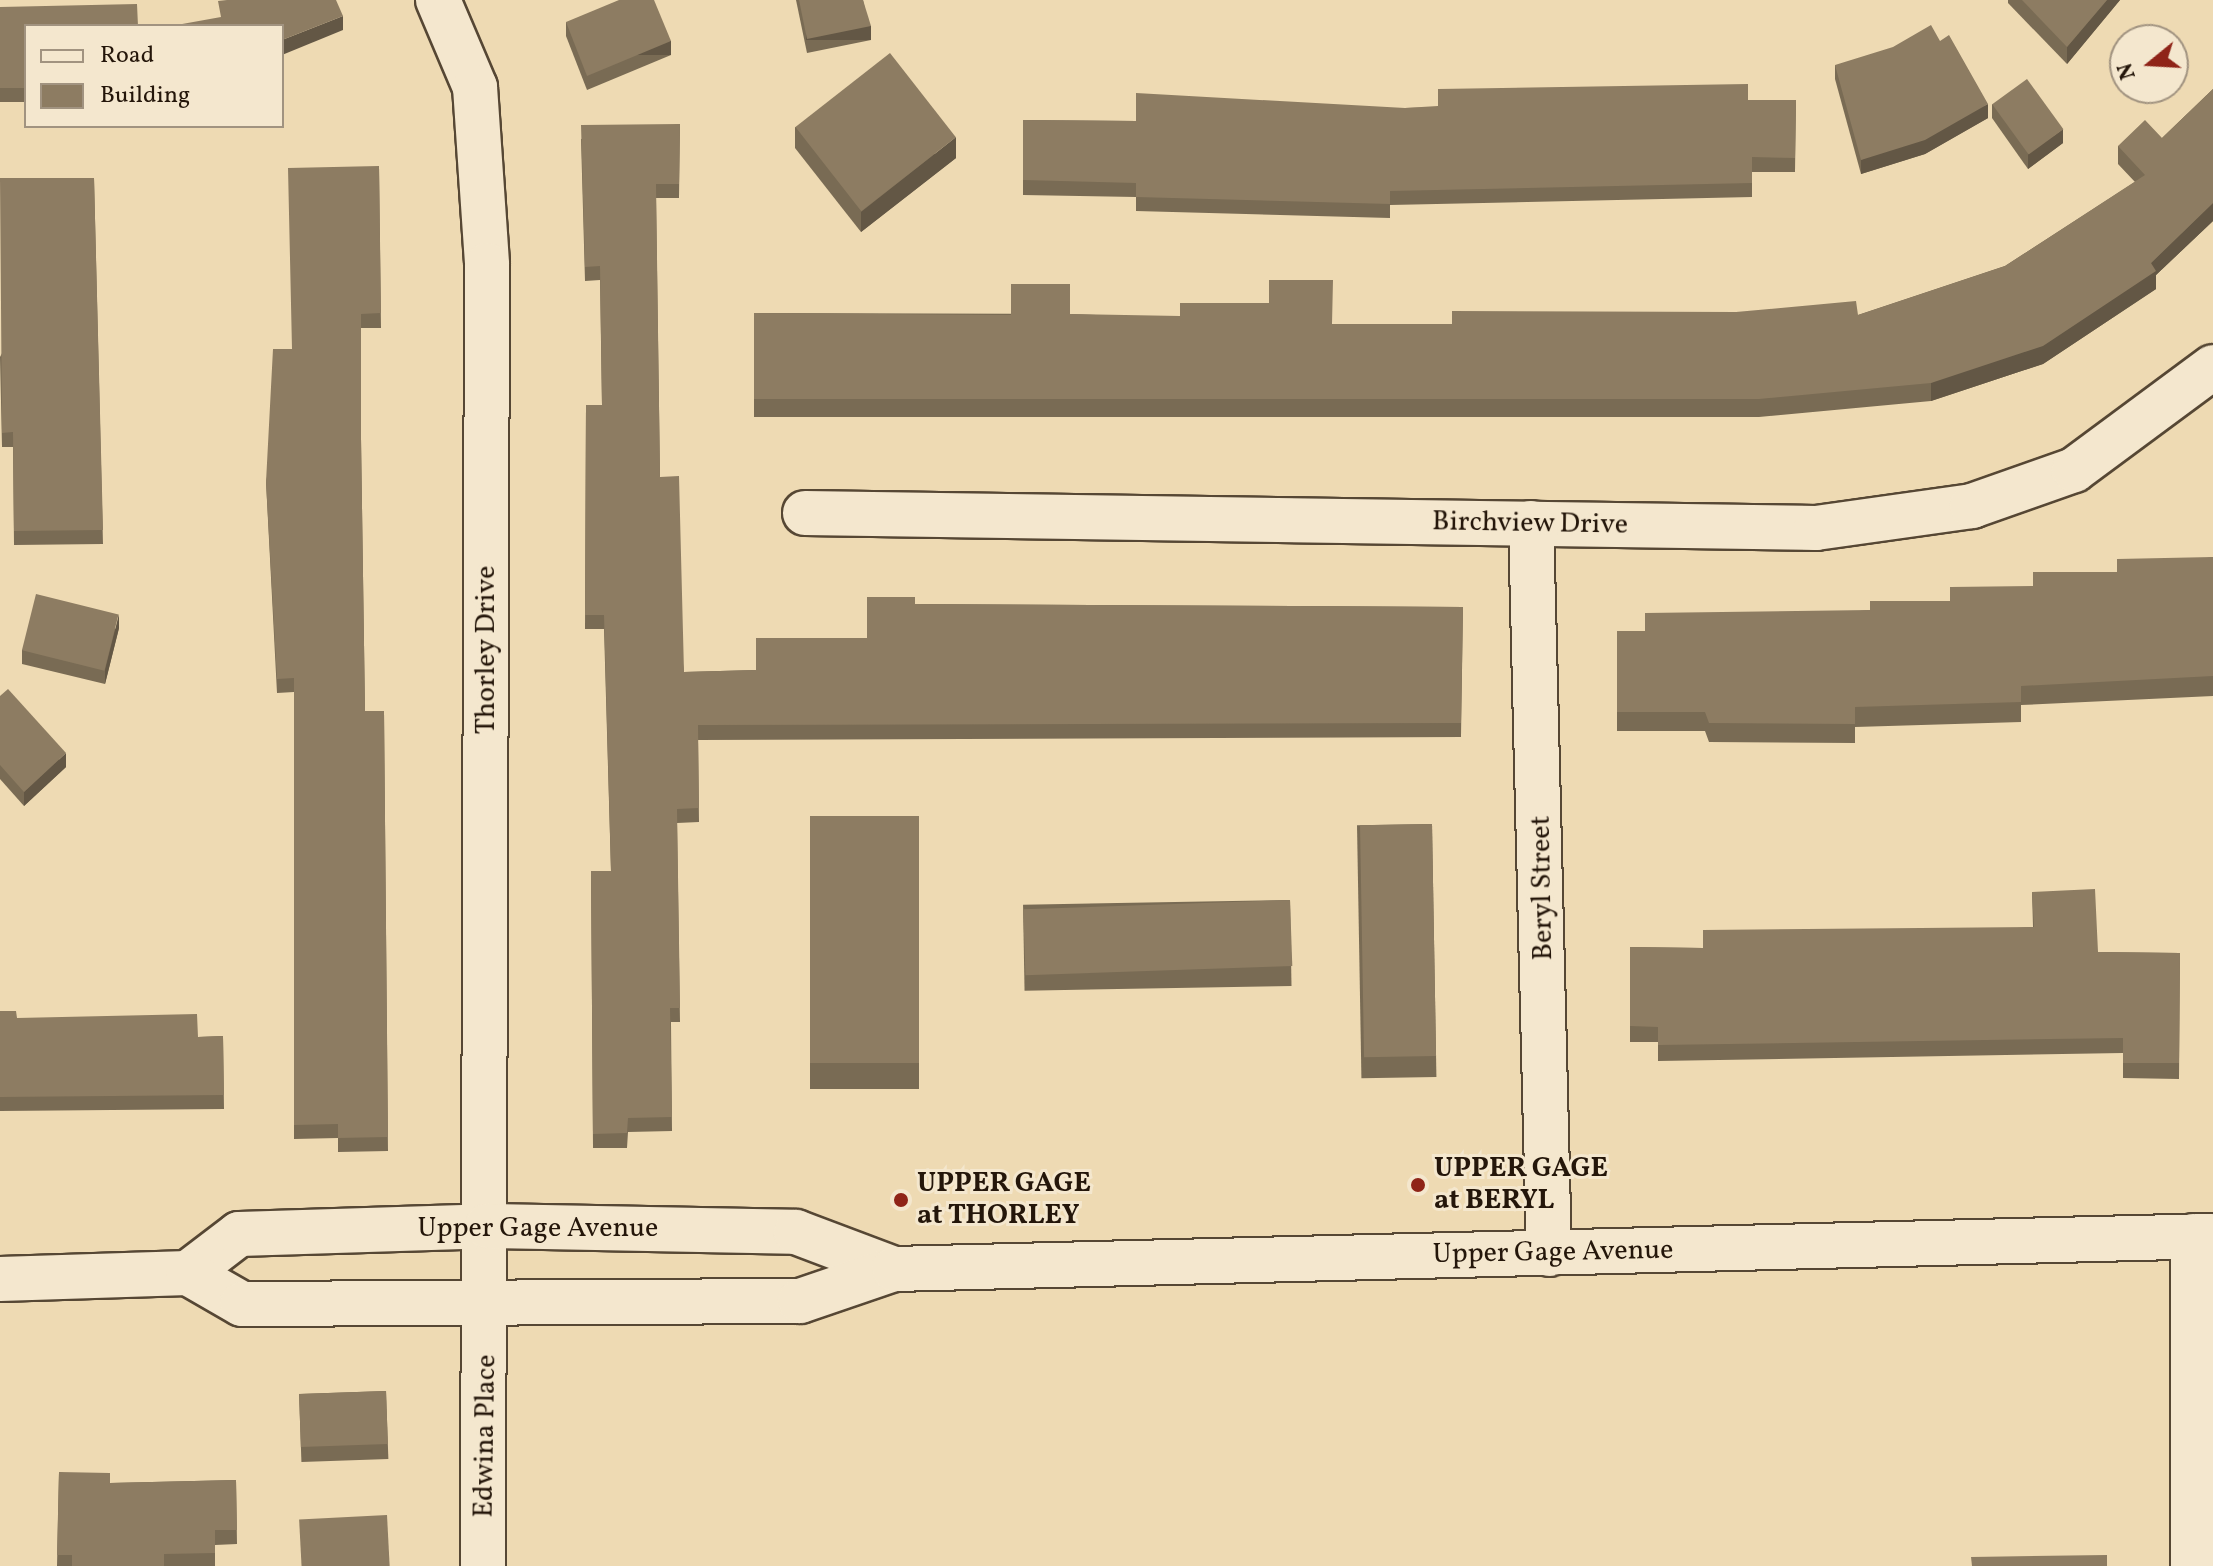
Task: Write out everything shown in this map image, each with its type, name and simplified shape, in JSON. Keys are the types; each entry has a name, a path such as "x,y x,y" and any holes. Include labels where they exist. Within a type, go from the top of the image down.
{"street":[{"name":"Thorley Drive","path":"438,0 475,87 487,265 487,1307"},
{"name":"Birchview Drive","path":"805,513 1816,528 1972,506 2074,470 2213,367"},
{"name":"Beryl Street","path":"1531,523 1549,1254"},
{"name":"Upper Gage Avenue","path":"894,1269 796,1232 487,1226 239,1234 188,1273 242,1304 487,1307 800,1301 894,1269 2203,1236"},
{"path":"2193,1566 2203,1236"},
{"path":"0,1279 188,1273"},
{"name":"Edwina Place","path":"483,1566 487,1307"}],"building":[{"path":"336,0 343,16 284,39 284,24 182,24 221,17 218,1"},
{"path":"619,0 654,0 671,41 587,76 566,22"},
{"path":"799,0 863,0 871,26 807,39"},
{"path":"2022,0 2107,0 2067,47"},
{"path":"137,4 138,24 24,24 24,88 0,88 0,7"},
{"path":"1931,25 1940,41 1949,35 1988,104 1925,140 1861,160 1835,65 1893,47"},
{"path":"890,53 956,137 861,211 795,127"},
{"path":"2027,79 2063,129 2029,154 1992,104"},
{"path":"1748,84 1748,100 1796,100 1795,158 1752,157 1752,183 1390,191 1390,204 1136,197 1136,183 1023,180 1023,120 1136,121 1136,93 1405,108 1438,106 1438,89"},
{"path":"2213,89 2213,203 2151,263 2156,271 2043,346 1931,383 1759,399 754,399 754,313 1011,315 1011,284 1070,284 1070,314 1180,316 1180,303 1269,303 1269,280 1333,280 1332,324 1452,324 1452,311 1736,312 1856,301 1858,315 2005,266 2145,175 2118,146 2145,120 2162,138"},
{"path":"680,124 679,184 656,184 660,477 679,476 684,672 756,670 756,638 867,638 867,597 915,597 915,604 1463,607 1461,723 698,725 699,808 677,809 680,1008 670,1008 672,1117 628,1118 627,1133 593,1134 591,871 611,871 604,615 585,615 586,405 602,405 600,266 585,267 581,125"},
{"path":"379,166 381,313 361,314 361,438 365,711 384,711 388,1137 338,1138 338,1124 294,1125 294,678 277,679 266,482 273,349 292,349 288,168"},
{"path":"0,178 94,178 103,530 14,531 13,432 2,433"},
{"path":"2213,557 2213,676 2021,686 2021,702 1855,707 1855,724 1709,723 1705,712 1617,712 1617,631 1645,631 1645,613 1870,610 1870,601 1950,601 1950,587 2033,586 2033,572 2117,572 2117,559"},
{"path":"36,594 118,615 104,671 22,650"},
{"path":"8,689 66,753 24,792 0,765 0,696"},
{"path":"810,816 919,816 919,1063 810,1063"},
{"path":"1432,824 1436,1056 1364,1057 1360,825"},
{"path":"2095,889 2098,952 2180,953 2179,1063 2123,1063 2123,1038 1658,1045 1658,1027 1630,1026 1630,947 1703,948 1703,930 2034,927 2032,892"},
{"path":"1290,900 1292,966 1025,975 1023,909"},
{"path":"0,1011 16,1011 17,1018 197,1014 198,1037 223,1036 224,1095 0,1097"},
{"path":"386,1391 388,1444 301,1447 299,1394"},
{"path":"59,1472 110,1473 110,1483 236,1480 237,1530 215,1530 215,1553 164,1554 164,1566 72,1566 72,1555 57,1555"},
{"path":"387,1515 390,1566 302,1566 299,1520"},
{"path":"2107,1555 2107,1566 1972,1566 1971,1557"}],"place":[{"name":"UPPER GAGE at BERYL","path":"1418,1185"},
{"name":"UPPER GAGE at THORLEY","path":"901,1200"}]}
